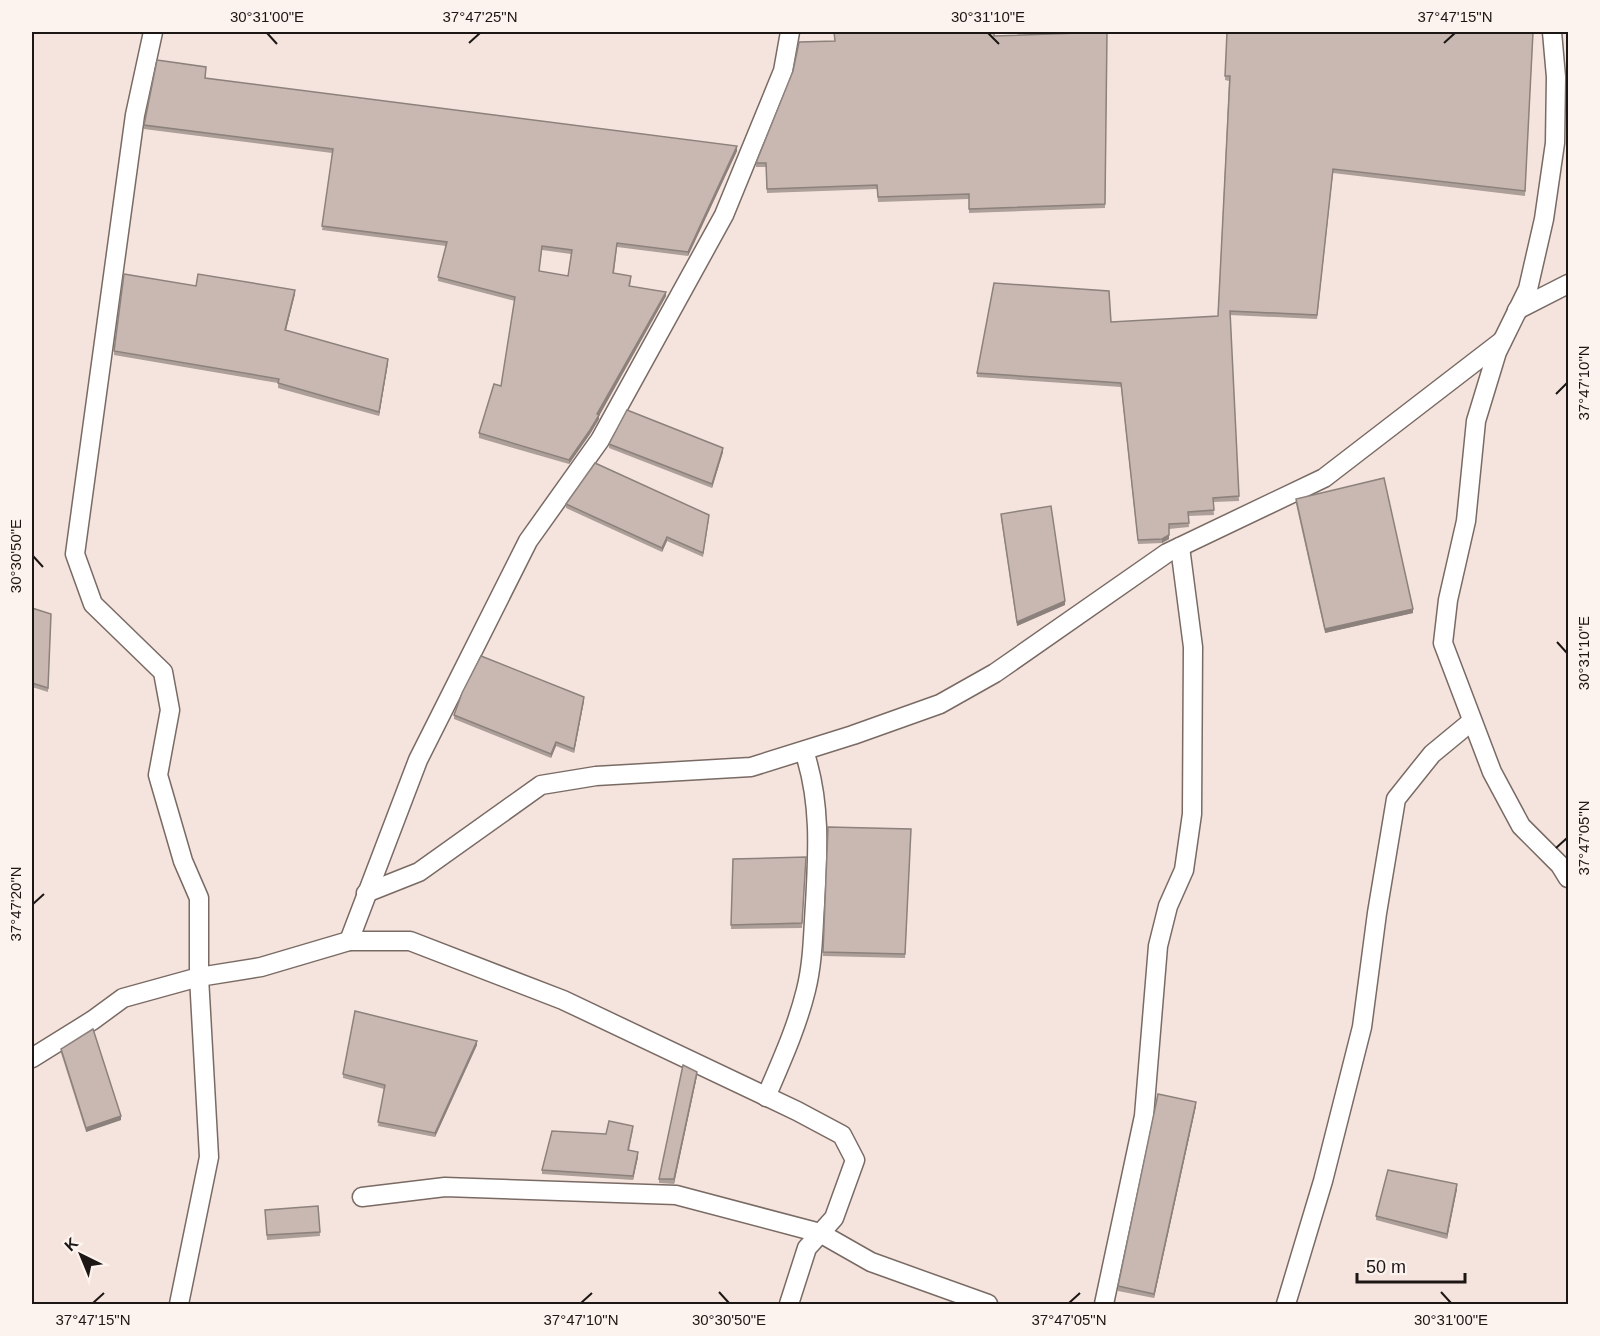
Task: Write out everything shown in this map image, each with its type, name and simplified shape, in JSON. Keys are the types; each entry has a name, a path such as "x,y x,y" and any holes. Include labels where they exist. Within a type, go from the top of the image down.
{"street":[{"path":"153,32 135,115 75,554 93,604 163,672 170,710 158,775 183,861 200,898 199,976 210,1157 179,1305"},
{"path":"349,941 418,760 528,541 600,440 724,215 783,71 790,32"},
{"path":"1552,32 1556,77 1555,143 1544,219 1528,289 1497,352 1476,422 1466,521 1448,600 1443,643 1492,772 1521,826 1560,865 1569,878"},
{"path":"1517,310 1569,284"},
{"path":"366,893 419,872 541,785 596,776 751,767 940,704 995,672 1167,554 1324,478 1502,341"},
{"path":"1104,1305 1144,1116 1158,946 1168,906 1184,870 1192,814 1192,646 1180,547"},
{"path":"1286,1305 1323,1181 1362,1027 1377,913 1396,799 1432,754 1472,721"},
{"path":"766,1097 800,1014 812,951 817,805 813,779 804,750"},
{"path":"32,1058 93,1020 123,998 199,976 261,967 349,941 410,941 563,1000 842,1135 855,1160 834,1218 807,1248 789,1305"},
{"path":"362,1197 445,1187 676,1194 820,1233 871,1262 988,1305"}],"building":[{"path":"834,32 994,32 994,36 1107,32 1105,204 969,209 969,194 878,197 877,185 767,189 766,163 756,163 793,71 799,42 835,41"},
{"path":"1227,32 1533,32 1525,191 1333,169 1317,315 1230,311 1239,496 1213,498 1214,510 1188,512 1189,523 1169,524 1169,535 1162,539 1138,540 1121,383 977,373 994,283 1109,291 1111,322 1218,316 1230,76 1225,76"},
{"path":"157,60 206,67 205,78 737,146 688,252 617,243 613,273 631,276 629,286 666,292 597,414 599,415 569,460 479,433 494,384 501,386 515,297 438,277 447,242 322,226 333,149 144,125","holes":["542,246 572,250 568,276 539,271"]},
{"path":"124,274 196,286 198,274 295,290 285,330 388,359 379,412 278,383 279,379 114,351"},
{"path":"627,410 723,448 712,484 609,444"},
{"path":"595,463 709,515 703,553 667,537 662,548 566,504"},
{"path":"1384,478 1413,609 1325,629 1296,499"},
{"path":"1051,506 1065,601 1017,622 1001,514"},
{"path":"32,608 51,614 48,688 32,683"},
{"path":"481,656 584,697 574,749 556,742 551,754 454,715 462,693"},
{"path":"828,827 911,829 905,954 823,952"},
{"path":"806,857 802,923 731,925 733,859"},
{"path":"355,1011 477,1041 435,1133 378,1122 385,1085 343,1074"},
{"path":"93,1029 121,1116 86,1128 61,1049"},
{"path":"683,1065 697,1072 674,1179 659,1179"},
{"path":"1158,1094 1196,1102 1154,1294 1118,1286"},
{"path":"609,1121 633,1126 628,1150 638,1152 633,1176 542,1170 552,1131 606,1134"},
{"path":"1388,1170 1457,1184 1447,1234 1376,1216"},
{"path":"318,1206 320,1232 267,1235 265,1210"}]}
